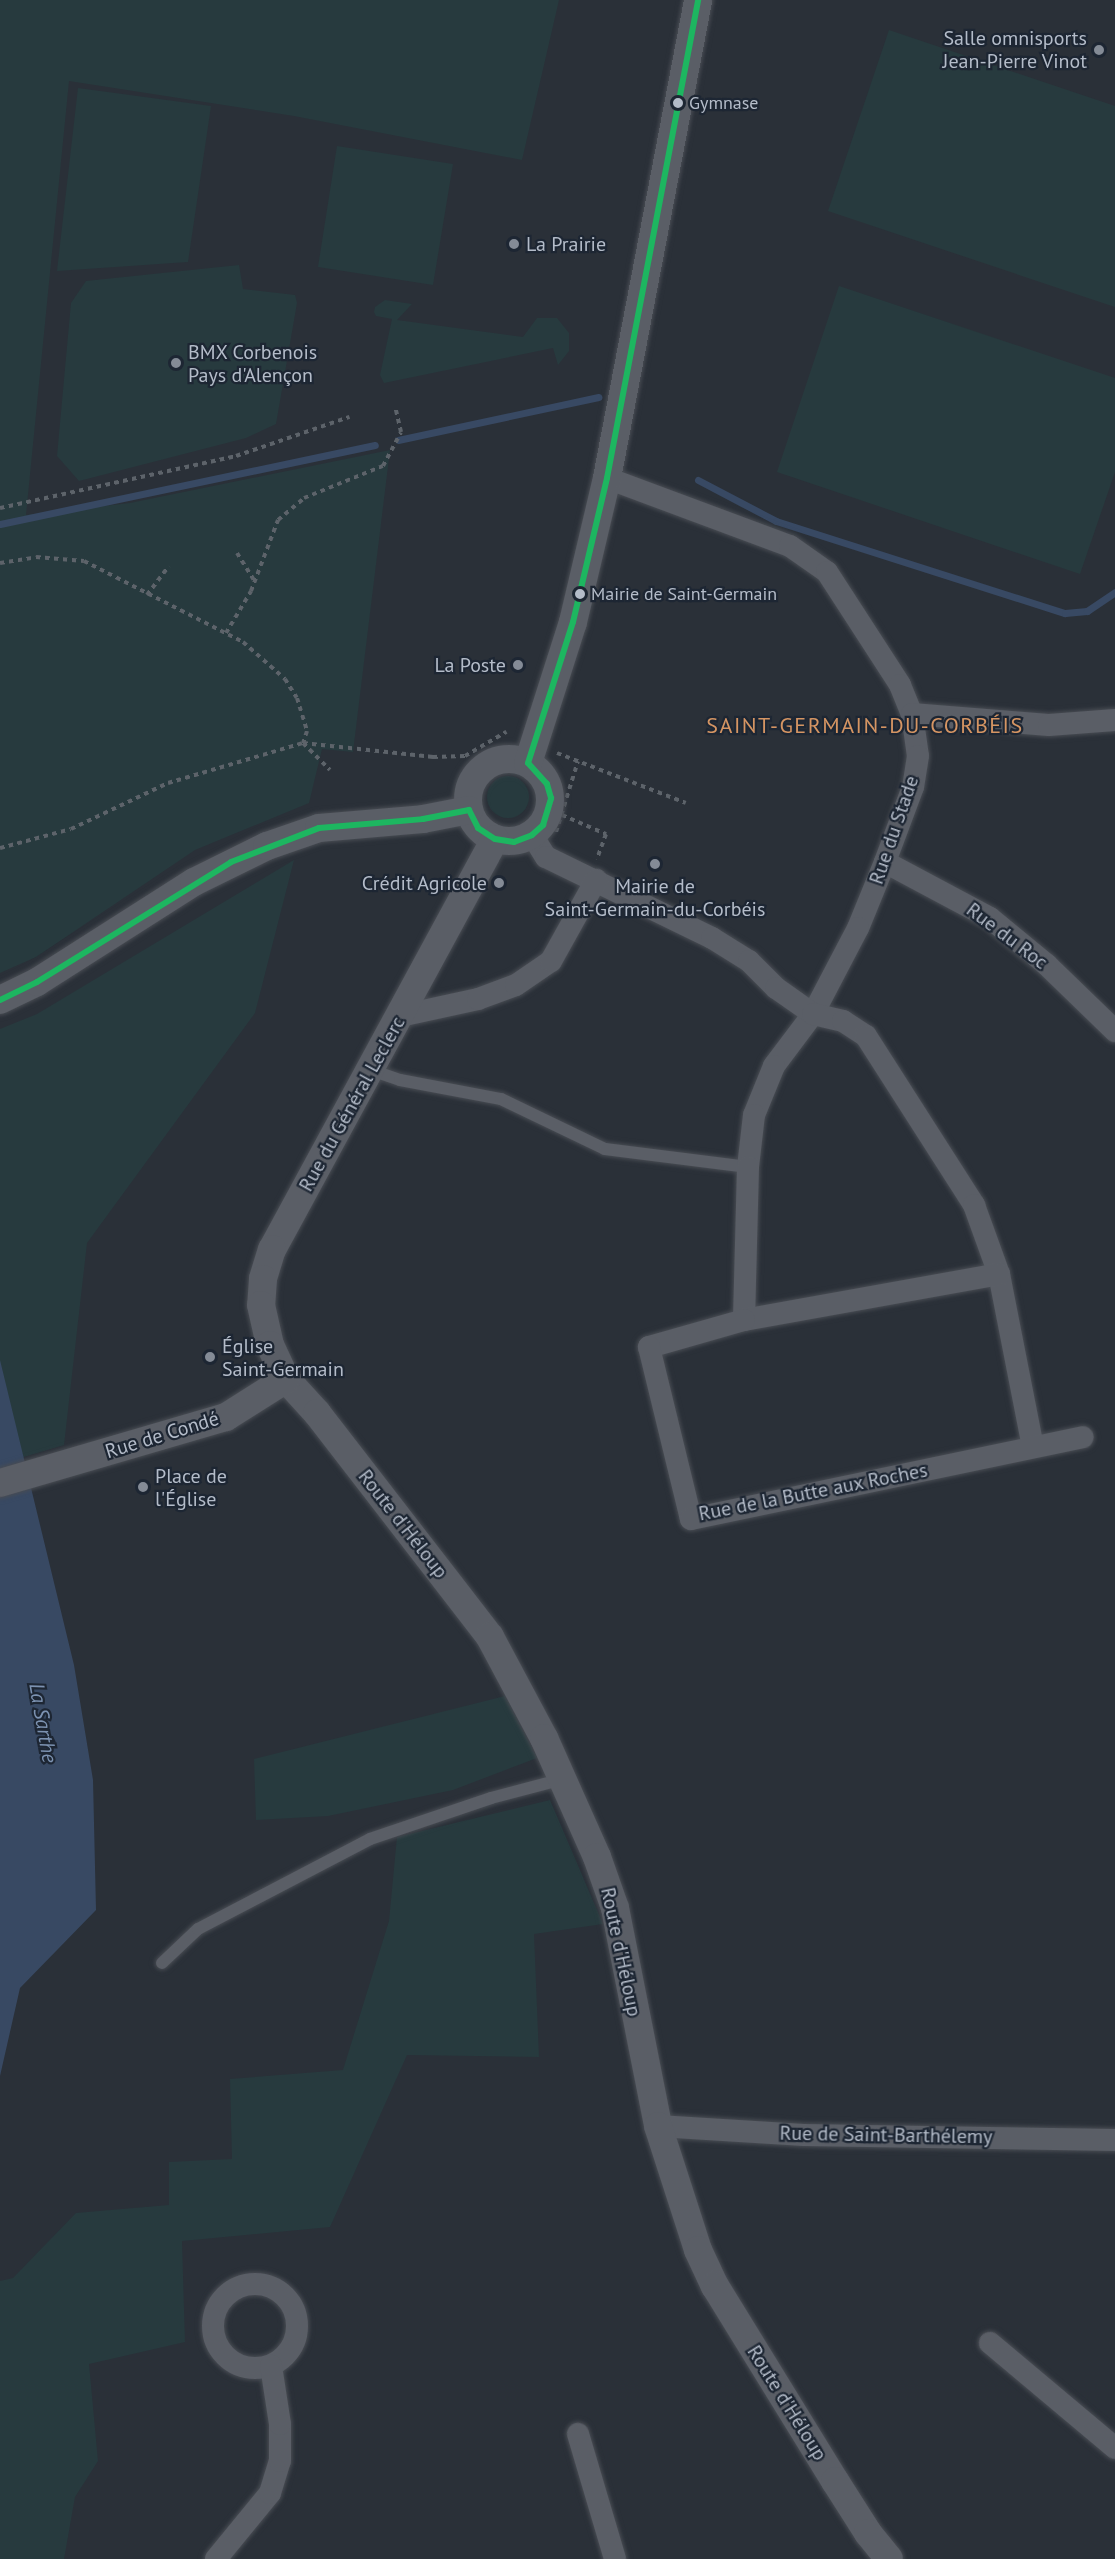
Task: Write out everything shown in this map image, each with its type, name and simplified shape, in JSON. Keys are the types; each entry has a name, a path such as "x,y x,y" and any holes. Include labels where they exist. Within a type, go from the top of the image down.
{"street":[{"path":"537,843 551,798 539,757 608,478 698,0"},
{"name":"Rue du Stade","path":"608,478 790,546 827,573 900,685 912,714 918,756 913,787 885,862 858,928 813,1014 762,1088 754,1115 748,1167 744,1320"},
{"path":"912,714 1049,725 1115,720"},
{"path":"537,843 495,839 478,828 469,810 468,793 474,777 489,764 508,758 539,757"},
{"path":"0,1000 38,982 194,882 267,846 319,828 423,819 469,810"},
{"name":"Rue du Général Leclerc","path":"286,1379 270,1345 261,1305 263,1279 272,1249 495,839"},
{"path":"537,843 546,857 712,938 749,961 776,988 813,1014 843,1021 866,1036 974,1205 999,1274 1033,1447"},
{"name":"Rue du Roc","path":"885,862 990,918 1047,965 1115,1031"},
{"path":"400,1016 478,999 516,985 551,961 590,878"},
{"name":"Rue de la Butte aux Roches","path":"999,1274 744,1320 649,1347 691,1519 1082,1437"},
{"name":"Rue de Condé","path":"0,1483 226,1417 286,1379"},
{"name":"Route d'Héloup","path":"286,1379 317,1413 490,1637 563,1779 615,1908 658,2126 698,2250 715,2286 867,2533 889,2559"},
{"name":"Rue de Saint-Barthélemy","path":"658,2126 804,2135 1115,2140"},
{"path":"990,2343 1115,2448"},
{"path":"216,2559 270,2493 280,2461 280,2424 271,2366"},
{"path":"578,2434 615,2559"}],"lane":[{"path":"371,1070 400,1080 501,1099 605,1149 748,1167"},
{"path":"162,1963 198,1929 370,1839 491,1798 563,1779"}],"path":[{"path":"226,633 240,614 270,533 290,506 383,466 402,432 395,407"},
{"path":"0,508 237,456 349,417"},
{"path":"237,553 254,581"},
{"path":"0,563 36,557 84,561 243,642 285,679 297,698 307,731 303,743"},
{"path":"147,595 170,566"},
{"path":"0,848 72,829 168,783 303,743 433,757 465,756 506,732"},
{"path":"303,743 330,770"},
{"path":"539,757 578,761 686,803"},
{"path":"537,843 551,844 578,761"},
{"path":"562,815 606,834 596,864 590,862 590,878"}],"green space":[{"path":"0,0 559,0 522,160 294,116 69,81 26,515 130,503 390,450 353,752 322,749 309,803 195,850 36,957 0,973"},
{"path":"889,30 1115,106 1115,307 828,211"},
{"path":"78,88 211,106 188,262 57,271"},
{"path":"337,146 453,164 433,285 318,267"},
{"name":"BMX Corbenois Pays d'Alençon","path":"239,265 243,289 295,295 297,303 276,424 246,438 79,481 57,456 71,303 86,281"},
{"path":"839,286 1115,378 1115,472 1080,574 777,472"},
{"path":"385,300 412,304 397,320 523,337 537,318 557,318 569,333 569,351 558,365 553,348 384,383 380,375 392,319 376,316 374,312 375,307"},
{"path":"508,776 516,777 523,782 528,789 528,805 523,812 516,817 508,818 500,817 493,812 488,805 487,797 488,789 493,782 500,777"},
{"path":"294,860 255,1013 87,1243 64,1445 17,1459 0,1403 0,1029 37,1014"},
{"path":"505,1696 537,1758 453,1790 328,1816 256,1820 254,1759"},
{"path":"550,1800 603,1924 534,1934 539,2057 407,2055 330,2227 182,2241 185,2342 89,2364 98,2461 75,2497 64,2559 0,2559 0,2281 13,2278 76,2213 169,2205 169,2162 232,2159 230,2079 343,2070 389,1921 397,1837"}],"water":[{"name":"La Sarthe","path":"0,1360 74,1665 93,1780 96,1910 20,1988 0,2076"}],"waterway":[{"path":"398,440 598,397"},
{"path":"0,524 375,445"},
{"path":"698,480 776,521 1065,613 1087,611 1115,592"}],"transit line":[{"path":"0,1000 37,982 231,862 319,828 423,819 469,810 478,828 495,839 514,842 532,835 543,825 551,798 547,784 528,763 573,622 607,478 698,0"}],"place":[{"name":"Salle omnisports Jean-Pierre Vinot","path":"1099,50"},
{"name":"Gymnase","path":"678,103"},
{"name":"La Prairie","path":"514,244"},
{"name":"BMX Corbenois Pays d'Alençon","path":"176,363"},
{"name":"Mairie de Saint-Germain","path":"580,594"},
{"name":"La Poste","path":"518,665"},
{"name":"Mairie de Saint-Germain-du-Corbéis","path":"655,864"},
{"name":"Crédit Agricole","path":"499,883"},
{"name":"Église Saint-Germain","path":"210,1357"},
{"name":"Place de l'Église","path":"143,1487"}],"district":[{"name":"SAINT-GERMAIN-DU-CORBÉIS","path":"865,726"}]}
